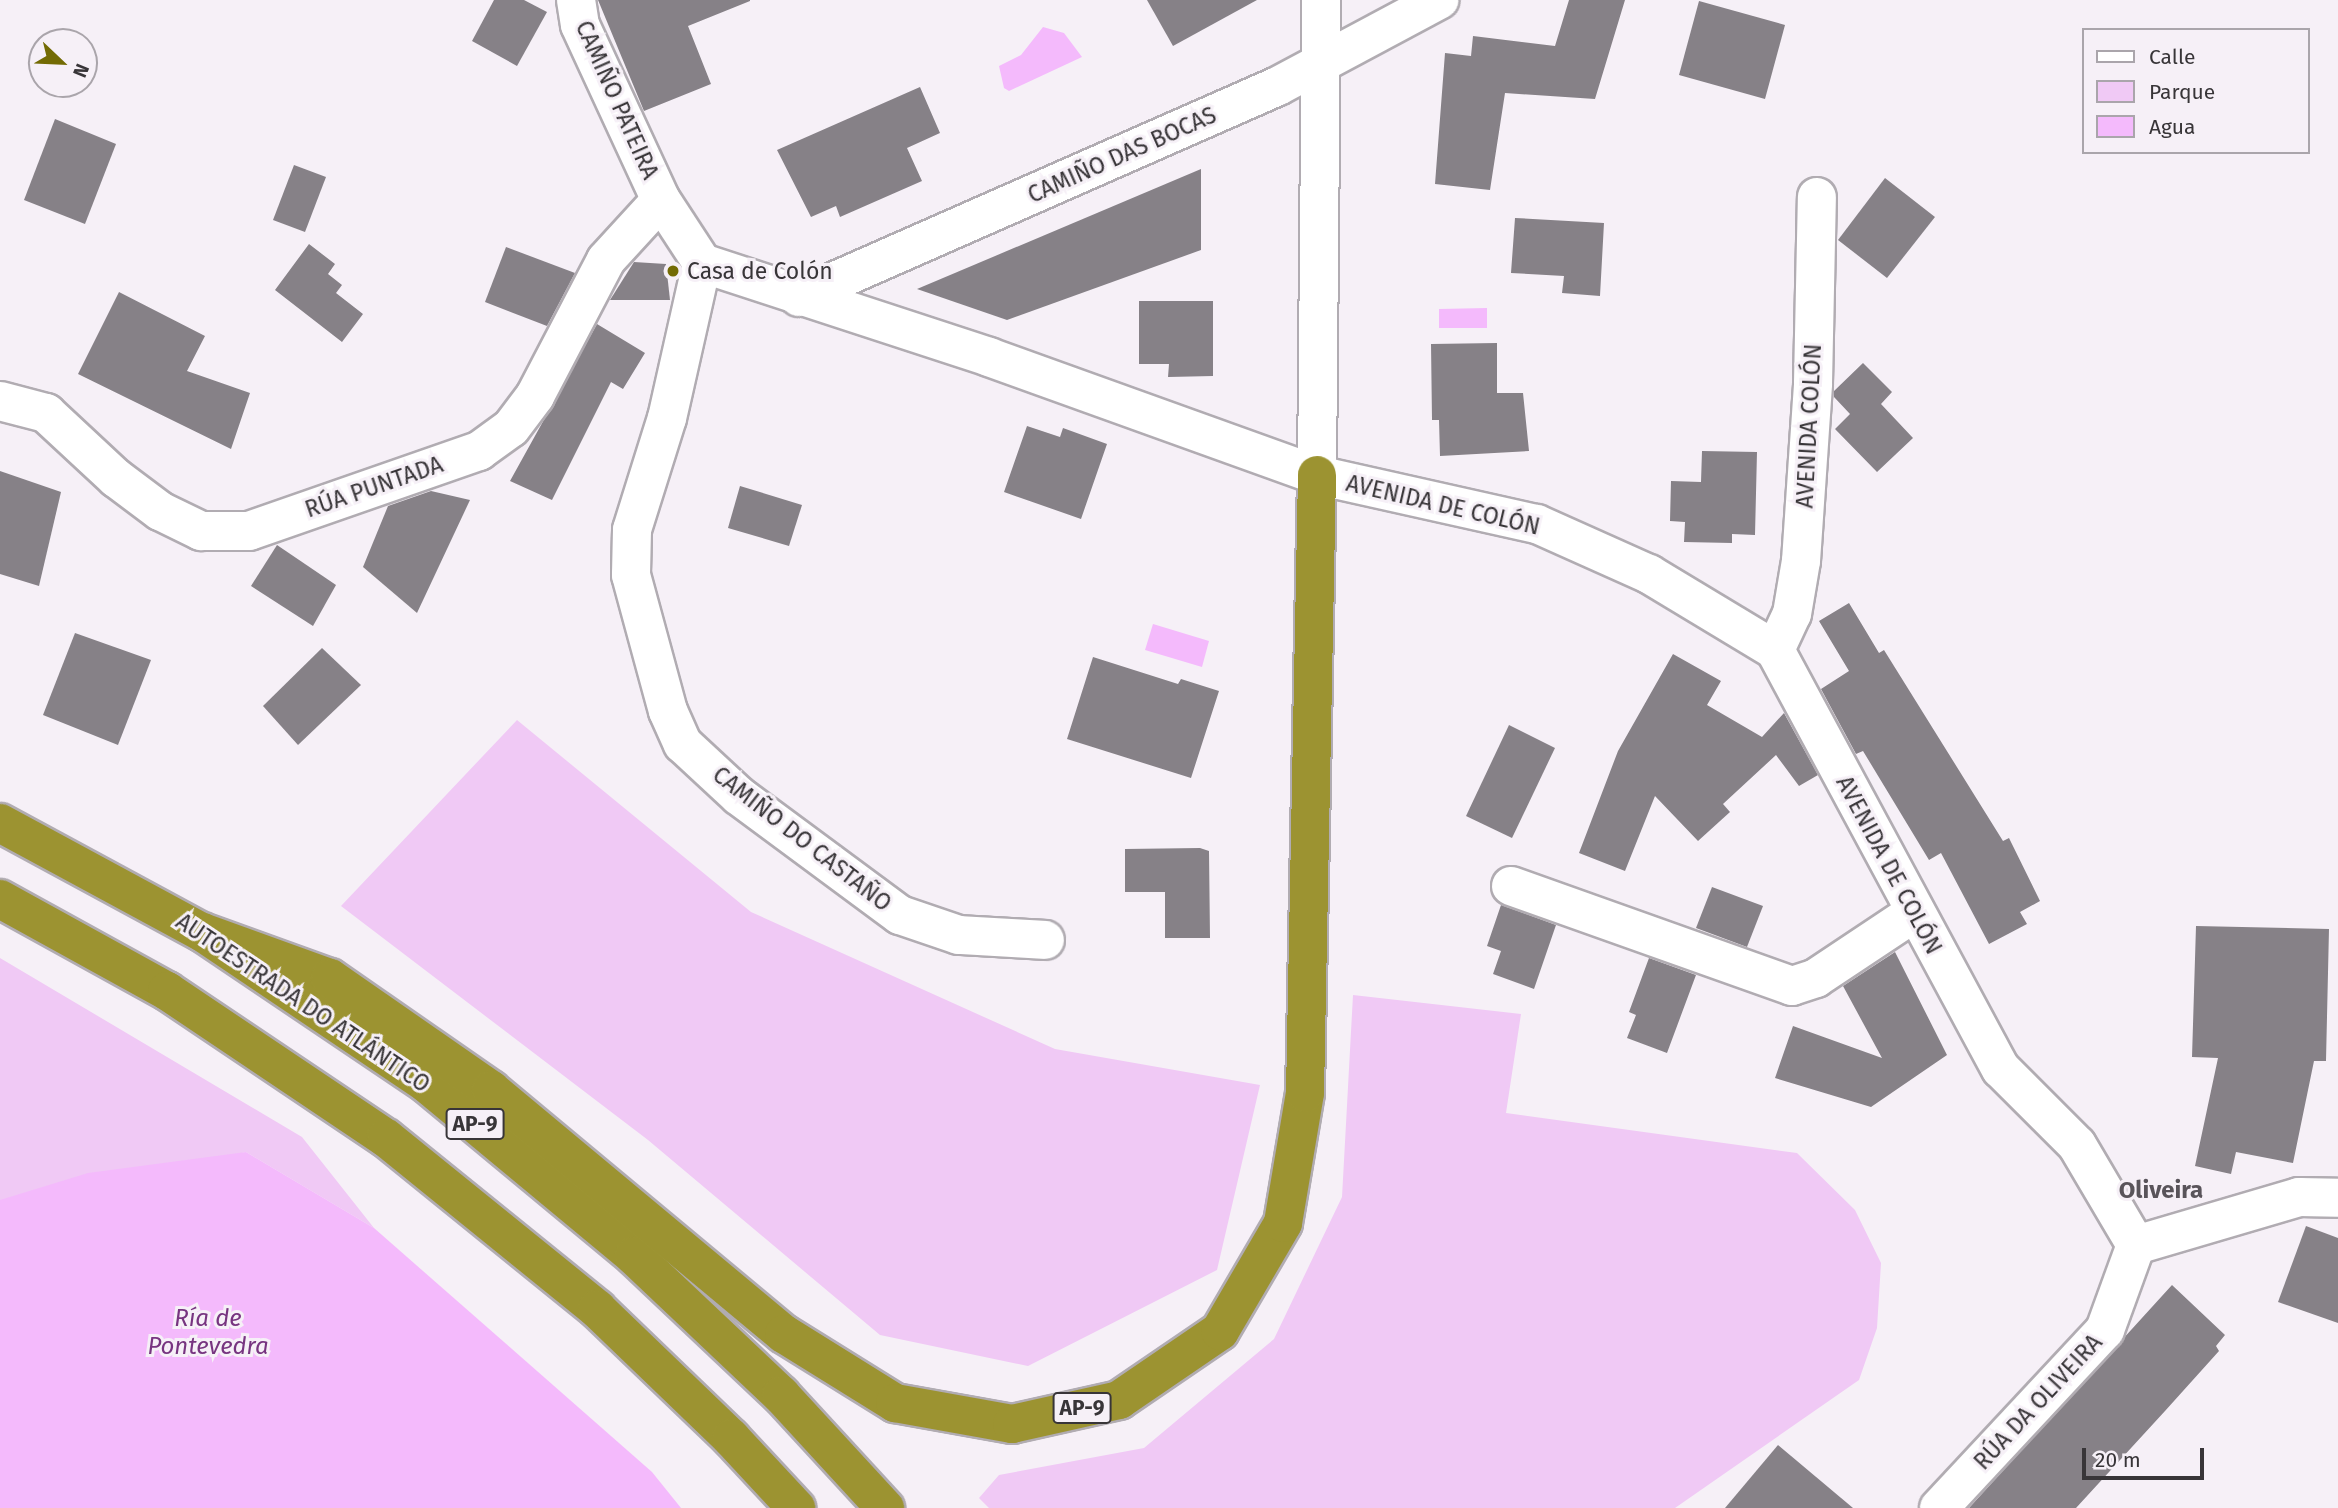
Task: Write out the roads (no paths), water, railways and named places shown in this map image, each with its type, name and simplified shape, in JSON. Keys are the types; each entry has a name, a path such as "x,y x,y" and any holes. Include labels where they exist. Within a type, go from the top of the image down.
{"highway":[{"name":"AP-9","path":"202,932 341,985 491,1090 785,1334 895,1403 1012,1424 1119,1400 1220,1331 1283,1223 1305,1093 1317,475"},
{"name":"AUTOESTRADA DO ATLÁNTICO","path":"0,823 202,932 427,1084 634,1256 781,1395 885,1508"},
{"path":"0,899 167,991 386,1138 597,1309 732,1438 796,1508"}],"street":[{"name":"CAMIÑO PATEIRA","path":"576,0 580,25 661,200"},
{"path":"1317,475 1321,0"},
{"name":"CAMIÑO DAS BOCAS","path":"799,297 1322,64 1439,0"},
{"name":"AVENIDA COLÓN","path":"1775,650 1792,614 1801,561 1813,383 1816,197"},
{"path":"661,200 702,263"},
{"name":"RÚA PUNTADA","path":"0,401 46,413 116,478 160,510 201,531 249,531 479,451 511,428 535,396 606,260 661,200"},
{"name":"AVENIDA DE COLÓN","path":"702,263 799,297 989,357 1317,475 1537,524 1649,574 1775,650 1914,913 2001,1069 2077,1145 2136,1245"},
{"name":"CAMIÑO DO CASTAÑO","path":"702,263 667,418 632,530 631,575 668,711 683,744 739,796 900,915 959,935 1045,940"},
{"path":"1511,886 1792,986 1816,978 1914,913"},
{"path":"2136,1245 2299,1197 2338,1198"},
{"name":"RÚA DA OLIVEIRA","path":"1939,1508 2105,1330 2136,1245"}],"water":[{"path":"1043,27 1064,33 1082,57 1009,91 1004,88 999,66 1021,55"},
{"path":"1487,308 1487,328 1439,328 1439,309"},
{"path":"1153,624 1209,641 1202,667 1145,650"},
{"name":"Ría de Pontevedra","path":"246,1152 374,1228 652,1472 681,1508 0,1508 0,1200 88,1173"}],"place":[{"name":"Casa de Colón","path":"673,271"}],"district":[{"name":"Oliveira","path":"2161,1191"}]}
